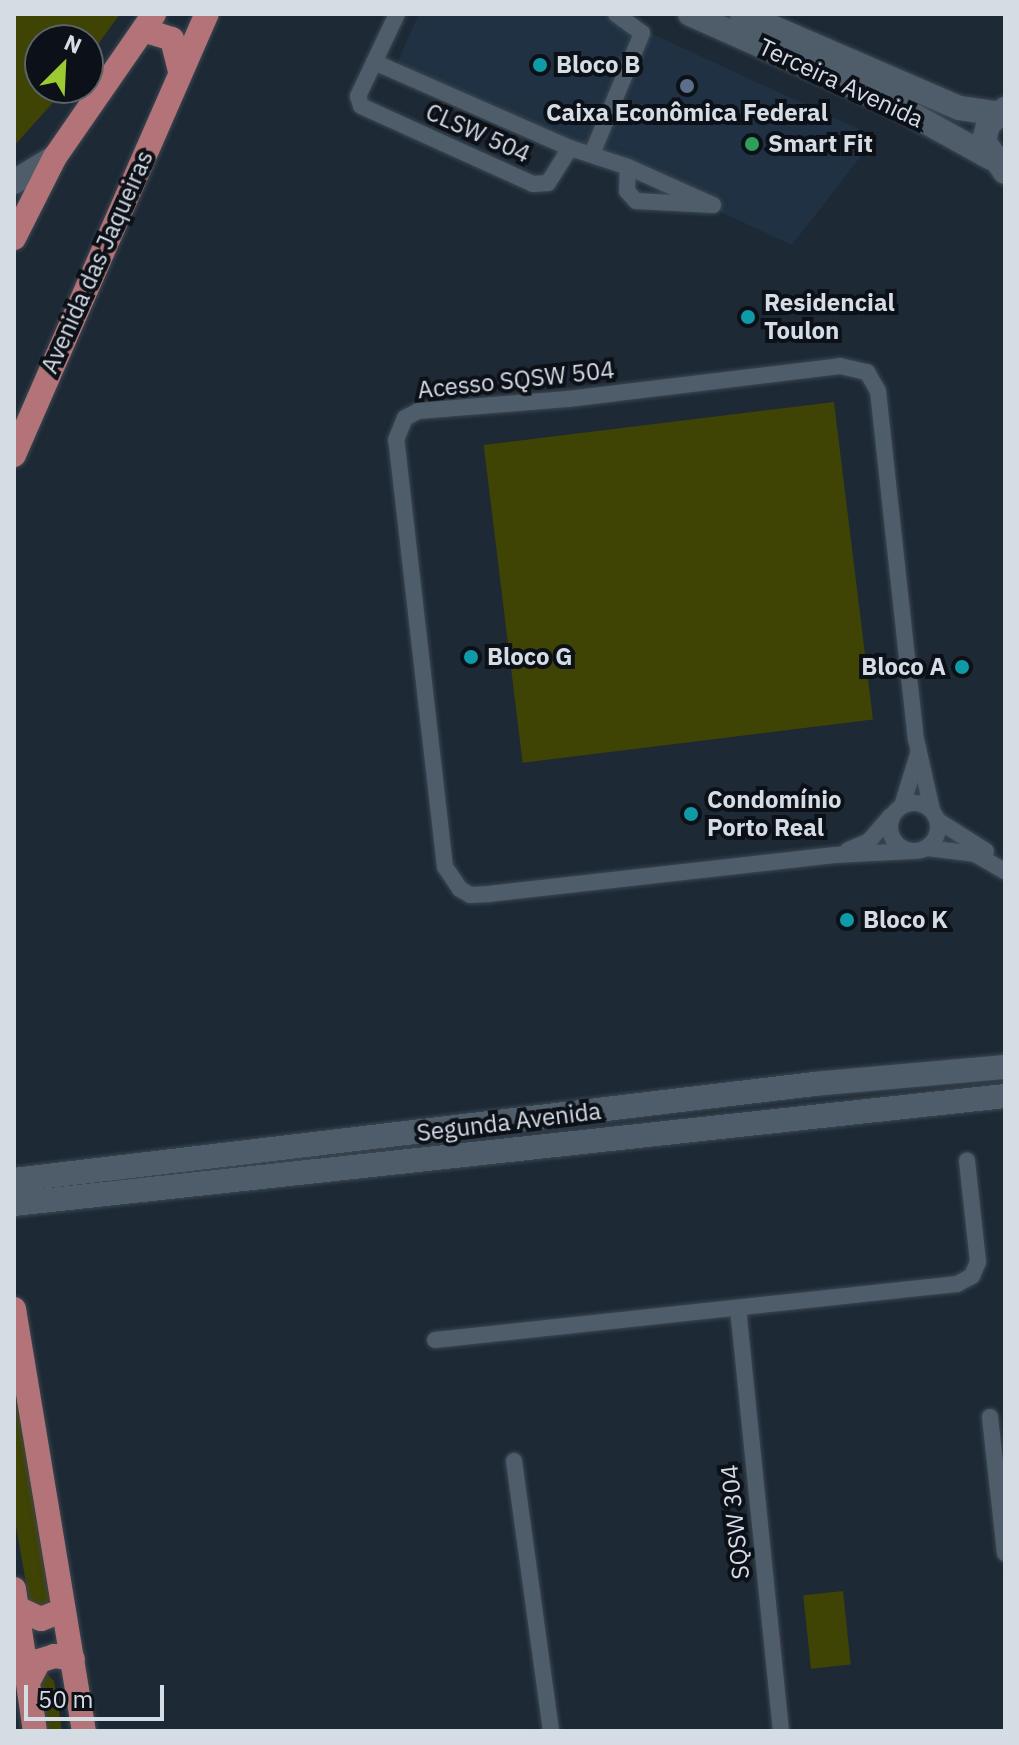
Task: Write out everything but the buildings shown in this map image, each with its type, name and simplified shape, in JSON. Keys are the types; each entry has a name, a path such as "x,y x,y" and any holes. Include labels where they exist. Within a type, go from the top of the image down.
{"main road":[{"name":"Avenida das Jaqueiras","path":"14,455 22,416 206,18"},
{"path":"14,238 55,157 150,23 172,39 180,70"},
{"path":"14,1309 84,1731"},
{"path":"16,1599 41,1619 63,1610"},
{"path":"16,1599 35,1731"},
{"path":"28,1682 39,1661 73,1659"}],"street":[{"path":"374,62 397,14"},
{"path":"592,154 642,33 616,14"},
{"name":"Terceira Avenida","path":"690,14 897,106 1000,169"},
{"name":"Terceira Avenida","path":"742,14 959,108 1000,111"},
{"name":"CLSW 504","path":"570,148 548,183 533,184 366,108 358,96 374,62 570,148 628,167 712,201 713,205 631,199 628,167"},
{"path":"1000,111 984,141 1000,169"},
{"path":"14,182 55,157"},
{"name":"Acesso SQSW 504","path":"934,815 919,749 878,391 864,370 840,366 568,399 418,411 405,418 396,440 445,867 460,889 490,894 835,855 919,850 975,854 1005,871"},
{"name":"Acesso SQSW 504","path":"835,855 869,841 897,810 919,749"},
{"path":"934,815 937,835 919,850 892,839 897,810 920,803 1005,861"},
{"name":"Segunda Avenida","path":"14,1180 814,1084 1005,1067"},
{"name":"Segunda Avenida","path":"14,1204 1005,1096"},
{"path":"435,1340 966,1280 976,1270 978,1249 967,1161"},
{"name":"SQSW 304","path":"738,1308 781,1731"},
{"path":"990,1417 1005,1553"},
{"path":"514,1461 551,1731"}],"shaded area":[{"path":"14,14 120,14 104,36 104,24 24,24 24,104 52,104 14,146"},
{"path":"419,14 609,14 876,137 792,245 397,63"},
{"path":"834,402 873,720 523,763 484,445"},
{"path":"14,1379 50,1607 30,1606 14,1515"},
{"path":"843,1591 851,1665 811,1669 803,1595"},
{"path":"45,1672 54,1681 62,1731 42,1731 36,1675"}],"place":[{"name":"Bloco B","path":"540,65"},
{"name":"Caixa Econômica Federal","path":"687,86"},
{"name":"Smart Fit","path":"752,144"},
{"name":"Residencial Toulon","path":"748,317"},
{"name":"Bloco G","path":"471,657"},
{"name":"Bloco A","path":"962,667"},
{"name":"Condomínio Porto Real","path":"691,814"},
{"name":"Bloco K","path":"847,920"}]}
